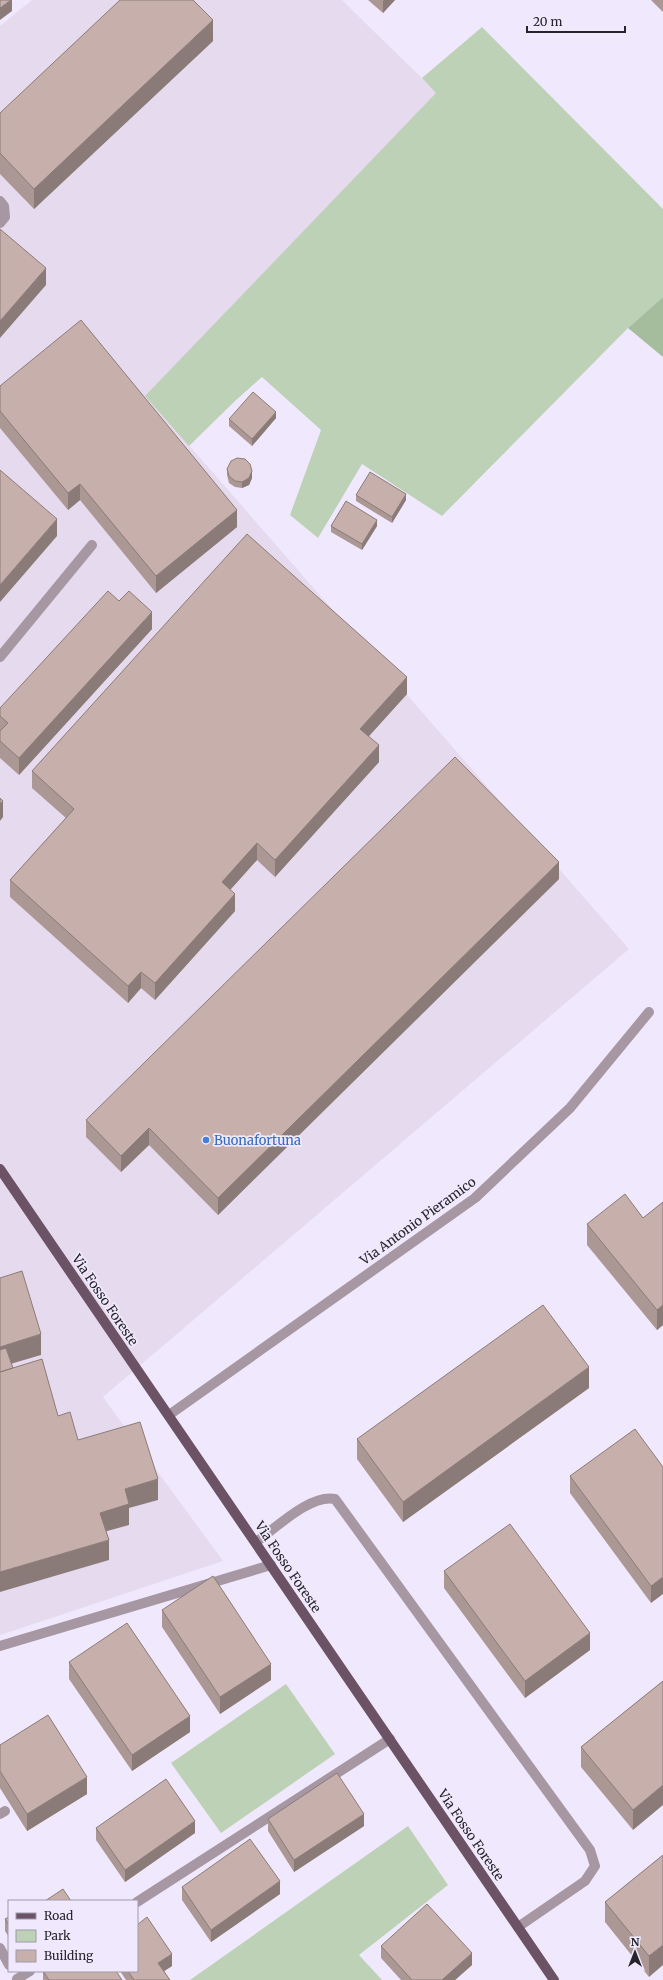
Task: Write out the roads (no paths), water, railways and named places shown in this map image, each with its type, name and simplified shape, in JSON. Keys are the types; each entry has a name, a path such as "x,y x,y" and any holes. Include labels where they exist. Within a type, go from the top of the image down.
{"main road":[{"name":"Via Fosso Foreste","path":"0,1170 256,1542 554,1980"}],"street":[{"path":"0,201 4,206 5,217 0,222"},
{"path":"0,657 92,546"},
{"name":"Via Antonio Pieramico","path":"169,1416 475,1198 570,1108 649,1012"},
{"path":"256,1542 313,1501 327,1497 335,1499 590,1850 595,1866 585,1881 518,1927"},
{"path":"0,1646 271,1565"},
{"path":"138,1901 390,1740"},
{"path":"0,1948 8,1963"},
{"path":"15,1977 28,1972"}],"place":[{"name":"Buonafortuna","path":"206,1140"}]}
